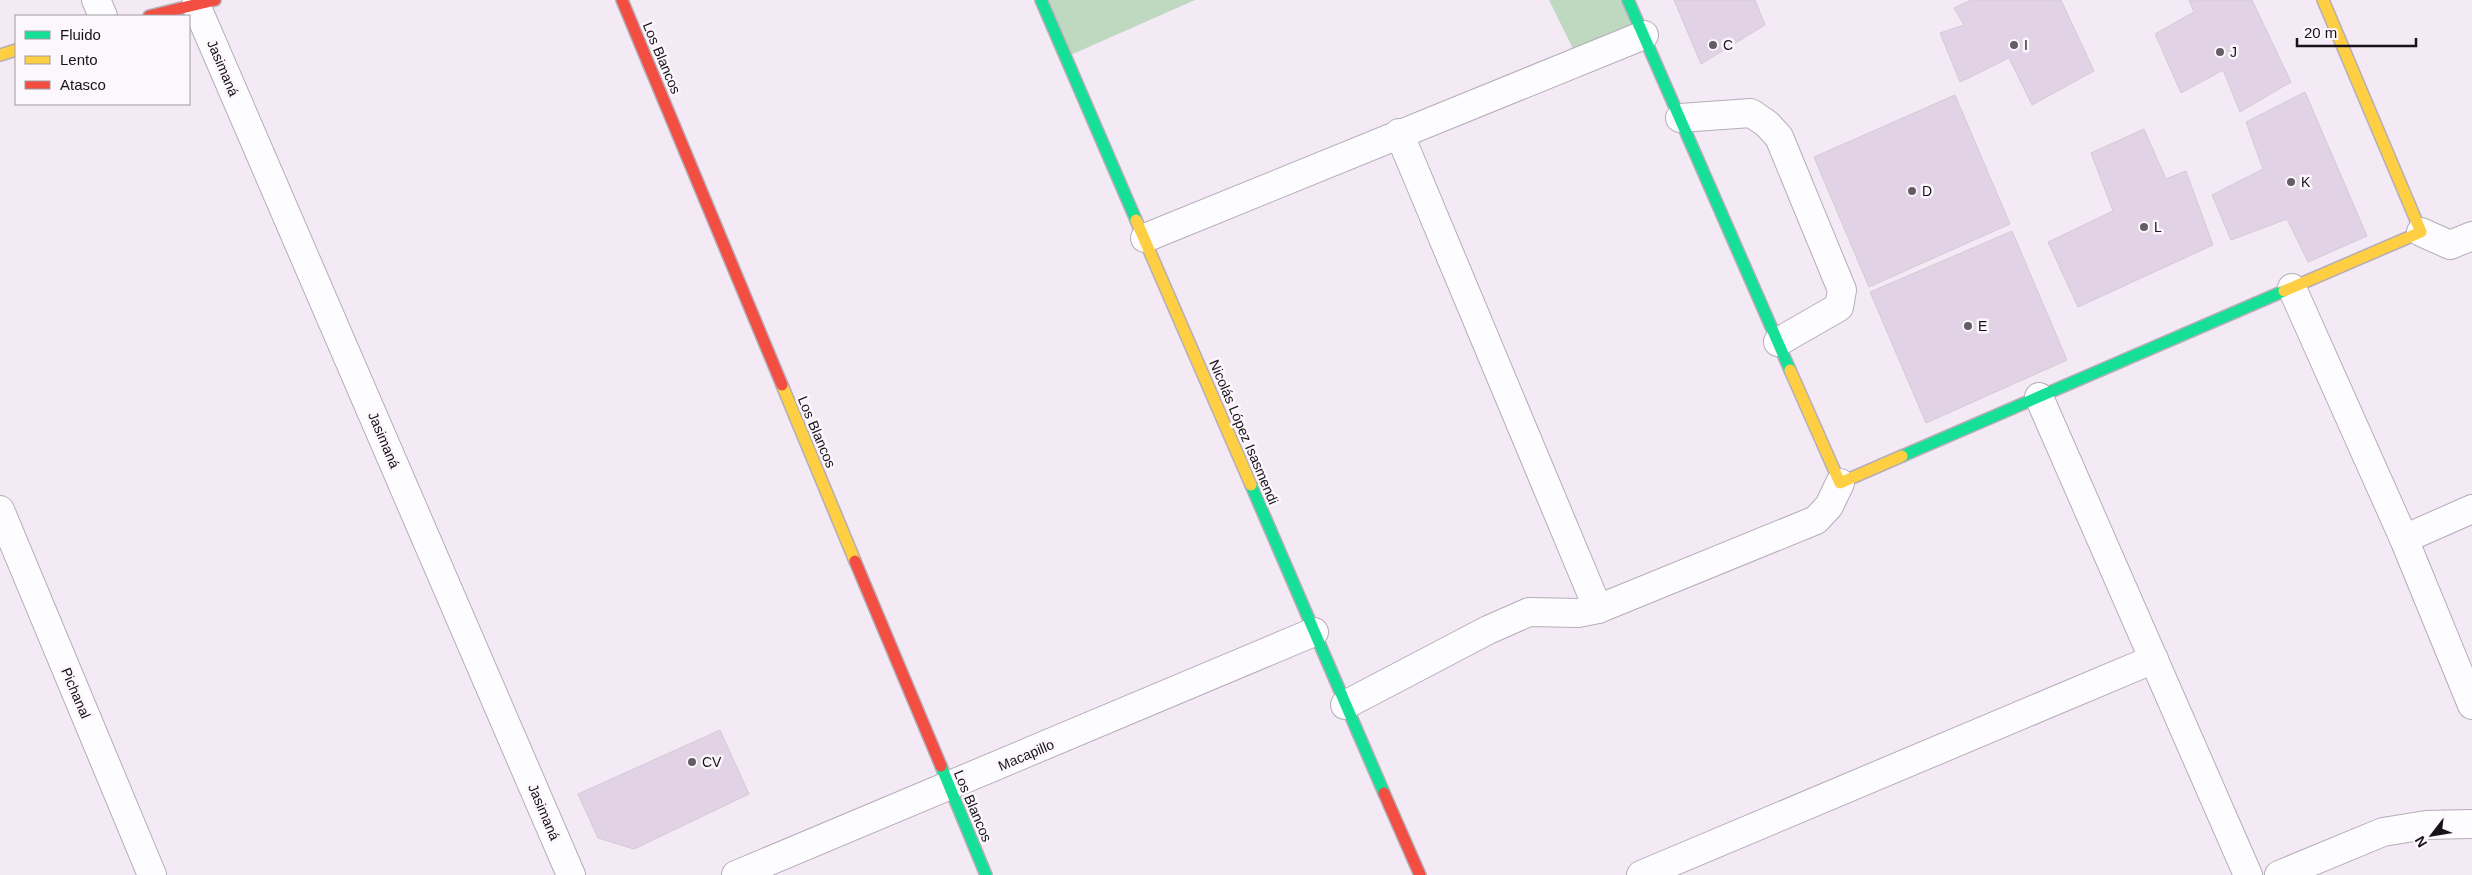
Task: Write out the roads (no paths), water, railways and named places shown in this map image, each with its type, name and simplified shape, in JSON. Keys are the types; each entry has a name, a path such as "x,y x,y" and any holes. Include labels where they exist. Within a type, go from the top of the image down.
{"street":[{"path":"96,0 103,15"},
{"name":"Los Blancos","path":"622,0 948,788 986,875"},
{"name":"Nicolás López Isasmendi","path":"1041,0 1420,875"},
{"path":"1628,0 1840,483"},
{"path":"2323,0 2421,232 2450,245 2472,236"},
{"path":"154,15 205,3"},
{"name":"Jasimaná","path":"205,3 572,875"},
{"path":"1145,238 1399,133 1644,35"},
{"path":"0,54 15,50"},
{"path":"1680,118 1751,113 1767,124 1779,137 1842,290 1839,307 1778,342"},
{"path":"1399,133 1598,609"},
{"path":"1345,705 1488,630 1529,612 1578,613 1598,609 1816,520 1829,506 1840,483 2421,232"},
{"path":"2292,288 2404,538 2472,705"},
{"path":"2039,397 2248,875"},
{"path":"2404,538 2472,509"},
{"name":"Pichanal","path":"0,510 152,875"},
{"name":"Macapillo","path":"736,875 948,788 1314,632"},
{"path":"1641,875 2154,659"},
{"path":"2279,875 2383,832 2426,825 2471,826"}],"place":[{"name":"C","path":"1713,45"},
{"name":"I","path":"2014,45"},
{"name":"J","path":"2220,52"},
{"name":"K","path":"2291,182"},
{"name":"D","path":"1912,191"},
{"name":"L","path":"2144,227"},
{"name":"E","path":"1968,326"},
{"name":"CV","path":"692,762"}]}
